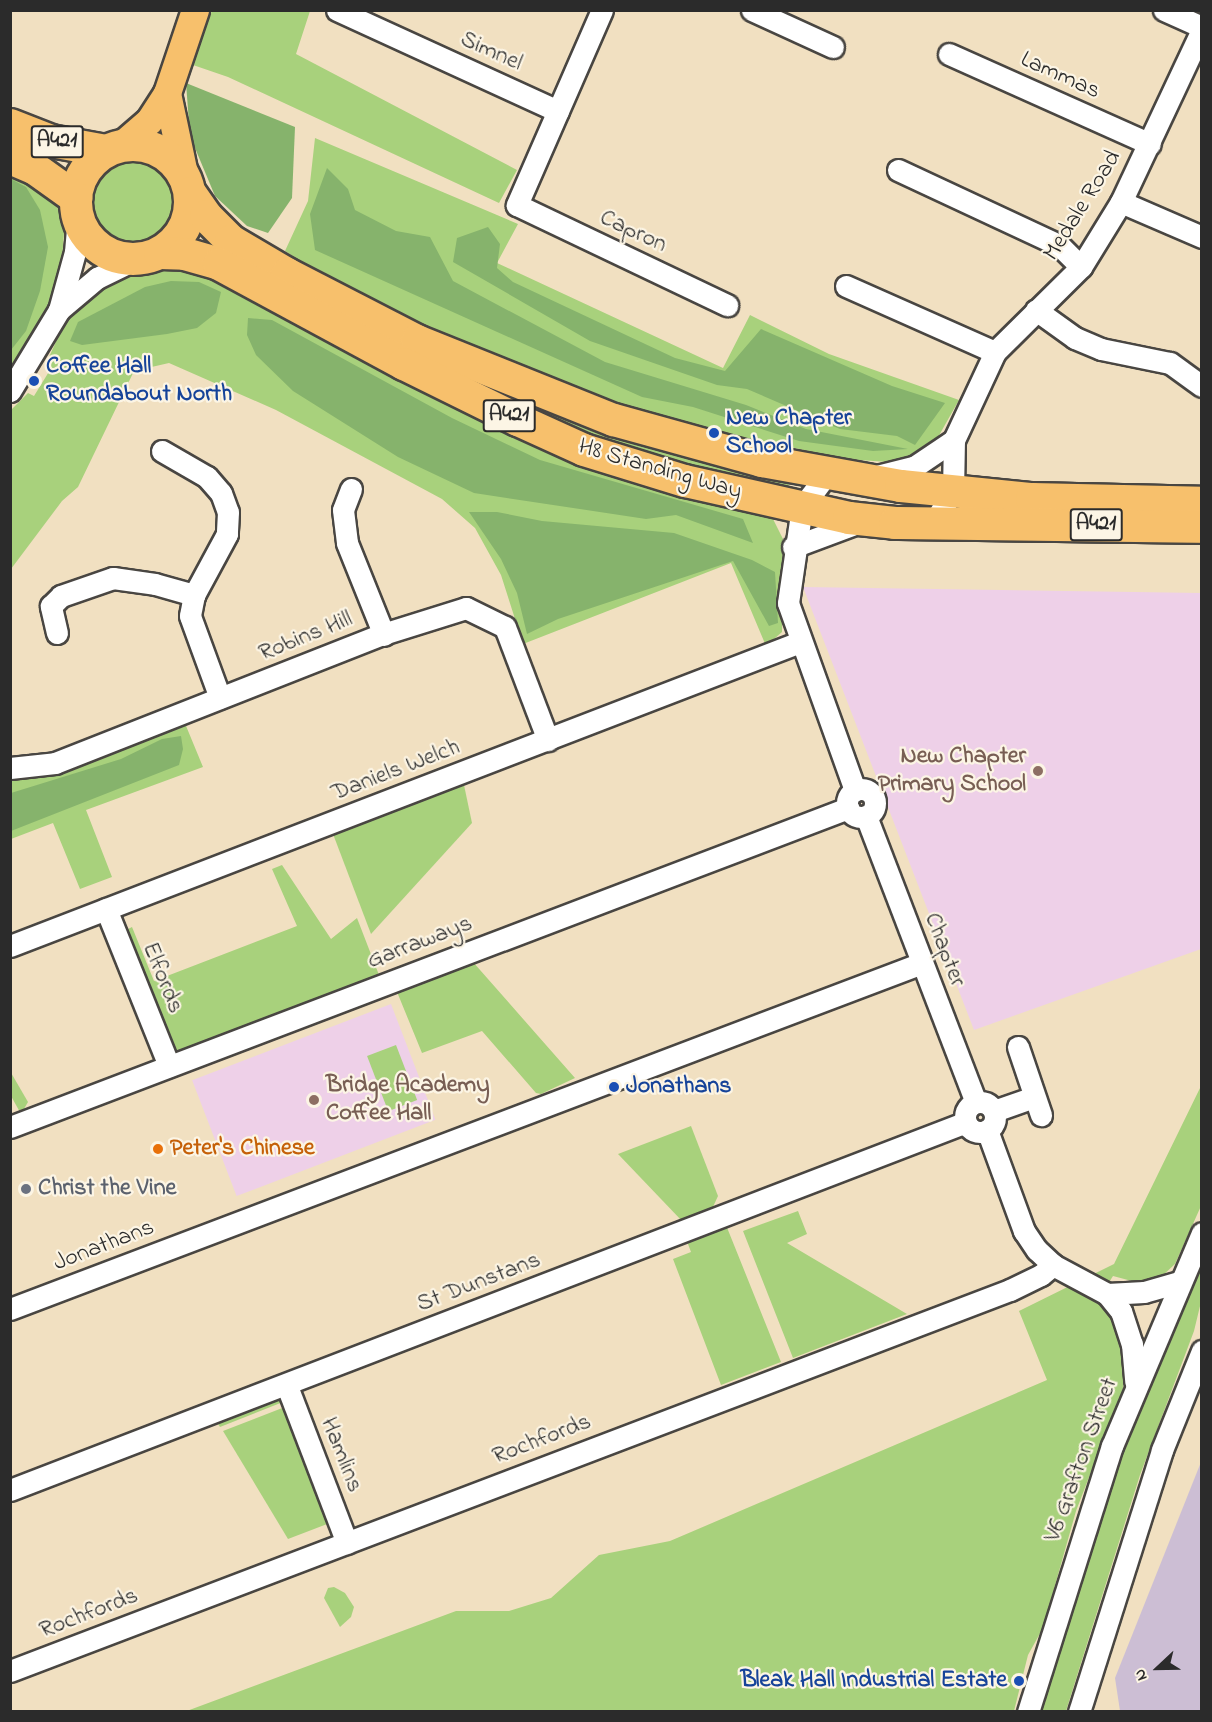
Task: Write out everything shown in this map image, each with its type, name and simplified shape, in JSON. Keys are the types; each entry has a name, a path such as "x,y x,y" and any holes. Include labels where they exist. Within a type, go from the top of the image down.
{"highway":[{"name":"A421","path":"10,125 51,141 113,149 149,147 163,153 187,184"},
{"name":"A421","path":"77,208 85,171 113,149"},
{"name":"A421","path":"10,158 34,168 77,208 93,243 119,258 147,257"},
{"path":"147,257 185,228 187,184"},
{"name":"H8 Standing Way","path":"187,184 234,258"},
{"name":"H8 Standing Way","path":"147,257 185,254 234,258 281,283 553,398 700,446 762,461 829,486 865,522 944,508 1032,499 1202,503"},
{"name":"H8 Standing Way","path":"281,283 404,364 584,450 685,481 829,486 900,479 944,508 990,524 1202,527"}],"main road":[{"path":"113,149 149,122 168,91 195,10"},
{"path":"168,91 187,184"}],"street":[{"name":"Simnel","path":"337,10 558,111"},
{"path":"558,111 603,10"},
{"path":"752,10 833,47"},
{"path":"1164,10 1202,29"},
{"name":"Medale Road","path":"944,508 954,440 995,352 1081,267 1121,202 1202,29"},
{"name":"Lammas","path":"949,54 1150,144"},
{"name":"Capron","path":"558,111 517,205 727,305"},
{"path":"898,170 1059,245 1081,267"},
{"path":"1121,202 1202,237"},
{"path":"10,391 59,310 75,252 77,208"},
{"path":"59,310 97,278 147,257"},
{"path":"846,286 995,352"},
{"path":"1036,310 1075,338 1101,349 1170,363 1202,386"},
{"path":"900,479 954,440"},
{"path":"162,451 207,477 222,493 228,512 227,534 194,595 190,616 194,635 220,698"},
{"name":"Chapter","path":"829,486 793,547 788,603 856,805 986,1114 1024,1231 1037,1250 1053,1265"},
{"path":"351,489 335,509 384,635"},
{"path":"793,547 865,522"},
{"path":"57,633 51,606 61,596 113,578 155,584 194,595"},
{"name":"Robins Hill","path":"10,768 55,763 384,635 466,608 505,627 548,740"},
{"name":"Daniels Welch","path":"10,946 800,642"},
{"name":"Garraways","path":"10,1127 856,805"},
{"name":"Elfords","path":"106,909 169,1066"},
{"name":"Jonathans","path":"10,1309 922,963"},
{"path":"986,1114 1038,1106 1018,1047"},
{"name":"St Dunstans","path":"10,1490 287,1386 966,1122 977,1132 986,1114"},
{"name":"V6 Grafton Street","path":"1028,1712 1077,1547 1135,1387 1202,1233"},
{"path":"1053,1265 1107,1294 1121,1311 1129,1330 1135,1387"},
{"name":"Rochfords","path":"10,1671 1010,1290 1041,1275 1053,1265"},
{"path":"1107,1294 1144,1292 1179,1282"},
{"path":"1079,1712 1162,1450 1202,1351"},
{"name":"Hamlins","path":"287,1386 347,1543"}],"shaded area":[{"name":"New Chapter Primary School","path":"803,587 1201,593 1201,949 974,1030"},
{"name":"Bridge Academy Coffee Hall","path":"391,1004 435,1120 237,1196 192,1080"},
{"path":"1201,1462 1201,1711 1120,1711 1115,1678"}],"green space":[{"path":"212,11 310,11 296,54 517,170 499,203 228,77 193,65 199,43 195,42"},
{"path":"186,83 295,127 292,198 268,233 247,226 215,196 190,136"},
{"path":"315,138 518,224 497,263 723,368 750,315 829,354 959,400 937,439 901,463 846,459 627,413 531,379 355,296 285,251 308,201"},
{"path":"133,155 150,158 164,168 174,182 177,199 174,216 164,230 150,240 133,243 116,240 102,230 92,216 89,199 92,182 102,168 116,158"},
{"path":"11,163 61,205 65,219 62,263 52,296 36,333 11,375"},
{"path":"327,168 348,189 355,210 396,231 430,237 453,281 605,362 746,405 806,429 908,449 873,451 799,441 693,407 642,397 315,250 310,214"},
{"path":"11,179 26,187 40,210 48,247 40,291 26,331 11,350"},
{"path":"488,227 500,244 497,268 513,282 675,358 725,371 761,329 892,386 945,403 915,445 897,436 840,429 747,389 717,385 590,341 453,262 457,238"},
{"path":"172,261 223,278 771,515 783,539 782,632 766,646 731,563 523,644 501,575 475,528 442,499 276,410 169,363 134,371 78,487 62,501 11,569 11,410 28,393 34,396 50,370 45,366 68,315 102,285 151,265"},
{"path":"284,276 786,481 795,493 671,466 545,421"},
{"path":"171,281 199,282 221,292 216,313 197,328 167,334 82,345 70,341 78,322 145,287"},
{"path":"248,318 272,320 452,418 540,460 743,519 753,543 676,515 646,519 474,493 398,457 293,391 256,355 247,335"},
{"path":"469,512 497,512 542,521 674,533 752,560 775,572 778,623 769,626 733,561 558,619 527,634 517,593 501,559"},
{"path":"184,721 203,767 86,810 112,877 80,889 53,823 11,839 11,775"},
{"path":"181,736 183,749 179,765 11,831 11,793 121,759 162,739"},
{"path":"464,785 472,823 371,934 333,834"},
{"path":"282,865 331,939 357,918 379,975 179,1052 170,1049 122,932 132,927 154,981 297,926 272,869"},
{"path":"473,962 575,1078 541,1094 536,1093 482,1031 422,1053 395,987"},
{"path":"396,1045 417,1100 388,1111 367,1056"},
{"path":"10,1071 28,1102 21,1114 11,1096"},
{"path":"1201,1086 1201,1206 1175,1264 1160,1278 1143,1284 1113,1276 1101,1295 1121,1321 1125,1366 1123,1389 1076,1511 1043,1628 1028,1655 1014,1711 184,1712 456,1611 509,1611 551,1598 599,1555 670,1541 1047,1380 1019,1311 1114,1264"},
{"path":"691,1126 718,1196 712,1209 682,1221 618,1154"},
{"path":"798,1211 807,1234 787,1243 907,1314 793,1358 743,1231"},
{"path":"726,1225 781,1362 721,1385 673,1259 691,1252 685,1236"},
{"path":"1201,1250 1201,1302 1194,1331 1140,1475 1066,1711 1034,1712 1109,1472"},
{"path":"278,1395 288,1400 220,1427 214,1417"},
{"path":"290,1405 335,1521 288,1539 223,1431"},
{"path":"334,1587 345,1593 354,1607 351,1617 340,1627 324,1598 328,1588"}],"place":[{"name":"Coffee Hall Roundabout North","path":"34,381"},
{"name":"New Chapter School","path":"714,433"},
{"name":"New Chapter Primary School","path":"1038,771"},
{"name":"Jonathans","path":"614,1087"},
{"name":"Bridge Academy Coffee Hall","path":"314,1100"},
{"name":"Peter's Chinese","path":"158,1149"},
{"name":"Christ the Vine","path":"26,1189"},
{"name":"Bleak Hall Industrial Estate","path":"1019,1681"}]}
